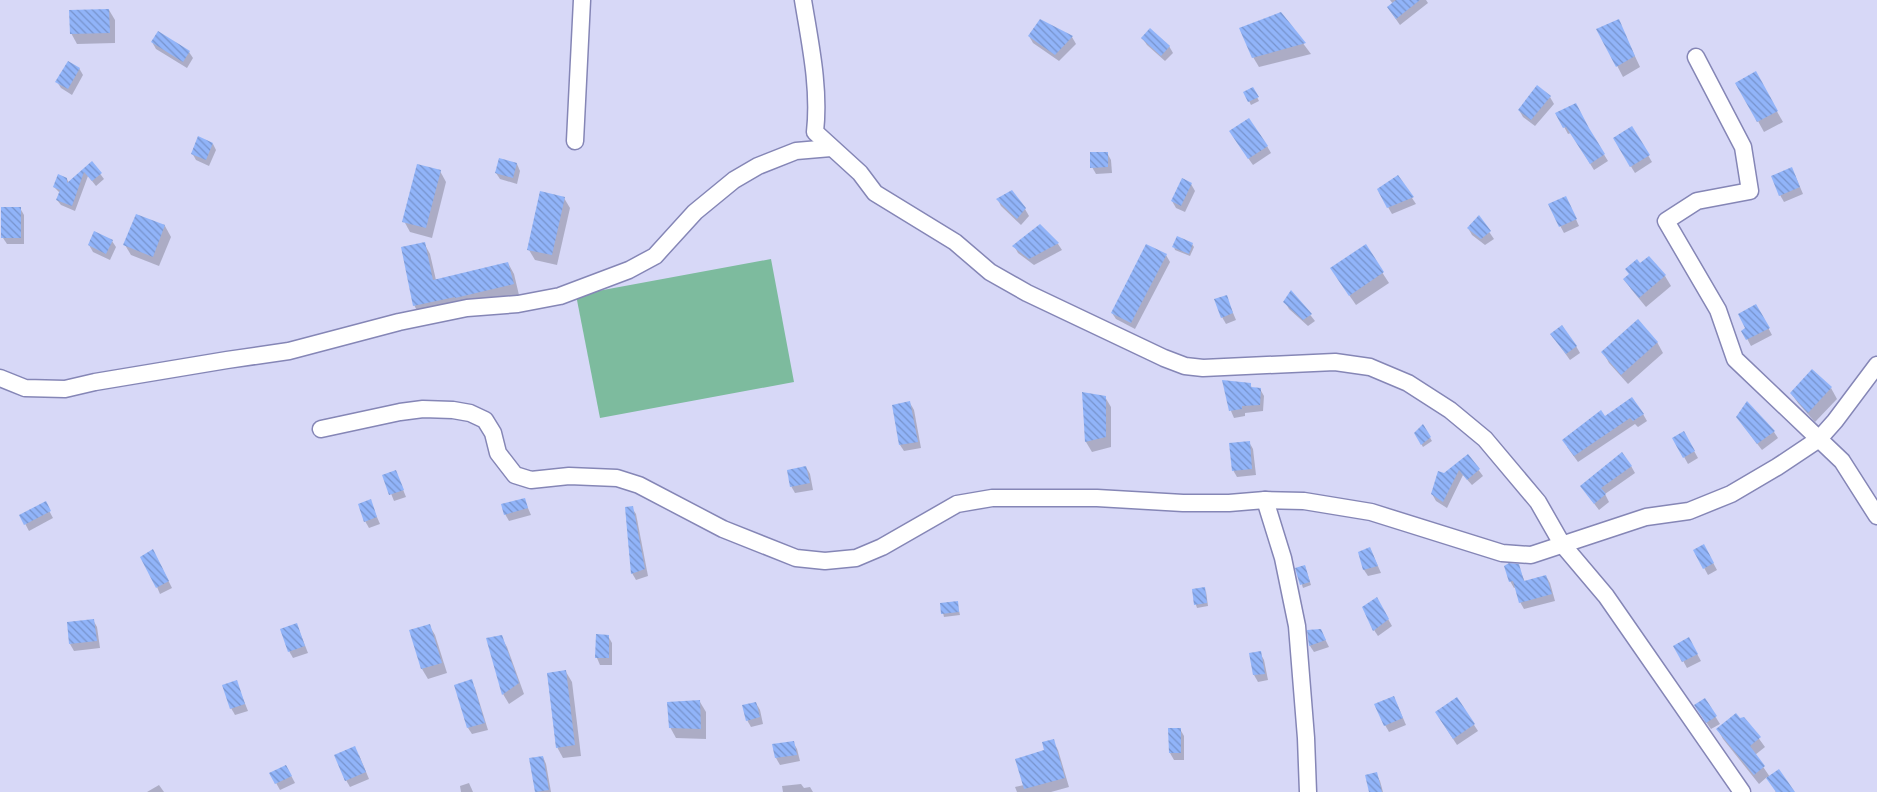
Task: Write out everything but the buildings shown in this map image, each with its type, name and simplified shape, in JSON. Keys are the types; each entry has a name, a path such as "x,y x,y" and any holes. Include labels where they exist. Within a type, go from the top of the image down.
{"street":[{"path":"575,141 582,0"},
{"path":"802,0 818,110 815,132 860,173 875,192 955,242 990,272 1027,293 1164,358 1185,366 1202,368 1335,362 1370,367 1408,383 1450,410 1485,439 1538,502 1562,544 1606,596 1742,792"},
{"path":"1696,57 1743,147 1750,191 1697,201 1666,221 1718,310 1735,359 1842,461 1877,516"},
{"path":"0,378 25,388 65,389 189,366 289,351 399,322 458,310 518,304 560,296 629,270 654,256 695,212 734,180 758,166 796,151 831,148"},
{"path":"321,429 415,410 453,410 470,413 485,420 493,433 498,453 514,475 531,480 569,476 617,478 639,484 723,529 796,558 803,559 826,561 856,558 882,547 957,504 992,498 1096,498 1210,503 1265,500 1304,501 1371,512 1502,553 1531,555 1646,517 1689,511 1731,494 1819,439 1877,365"},
{"path":"1265,500 1283,558 1297,626 1306,738 1308,792"}],"green space":[{"path":"771,259 794,382 600,418 576,295"}]}
